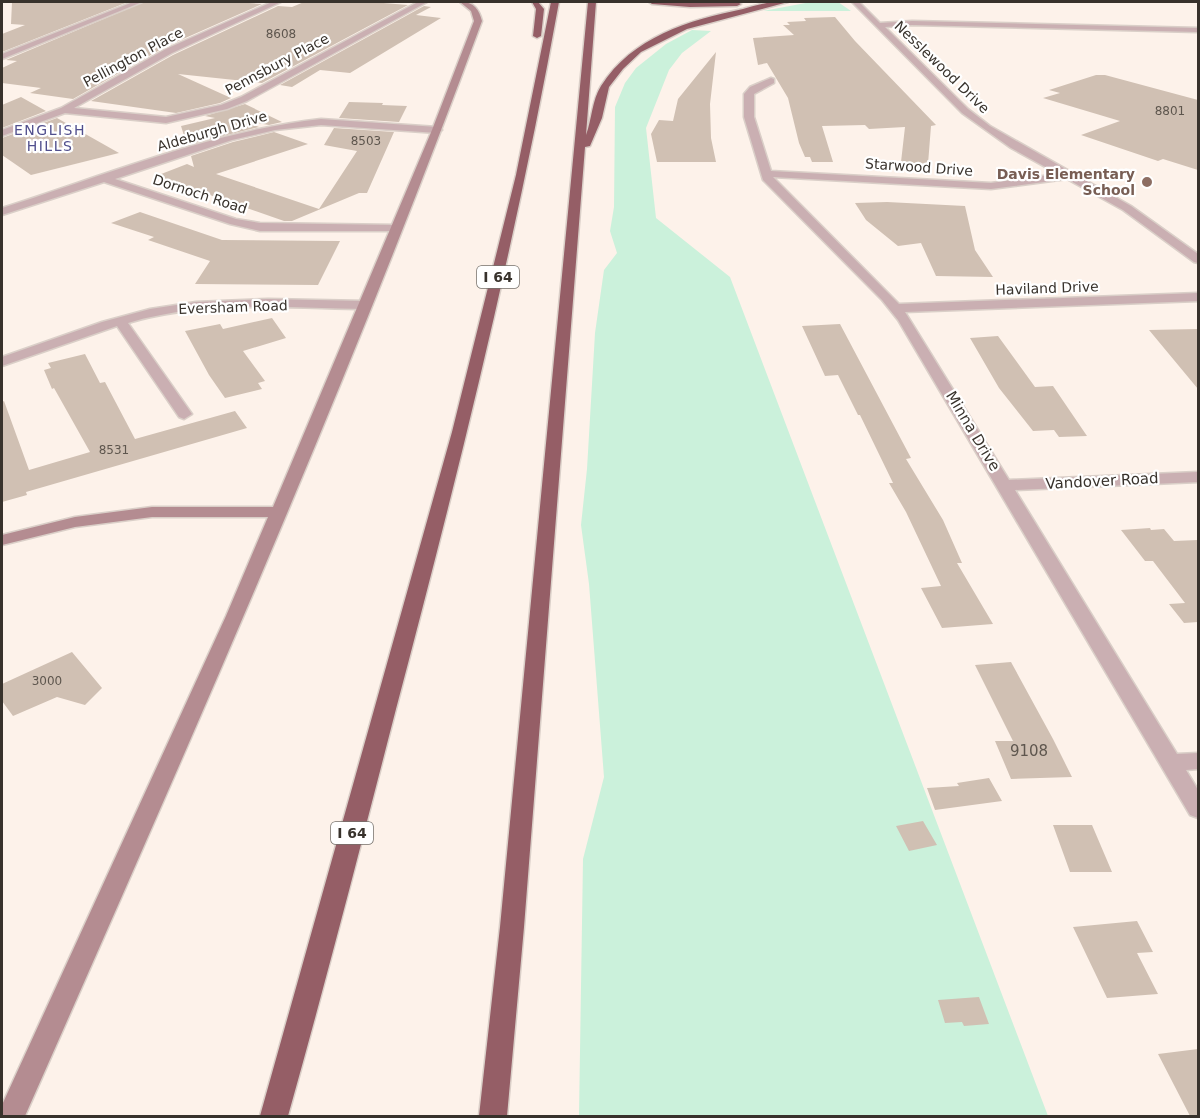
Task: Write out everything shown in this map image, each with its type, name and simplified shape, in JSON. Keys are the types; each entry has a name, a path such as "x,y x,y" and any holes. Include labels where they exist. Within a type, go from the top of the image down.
{"highway":[{"path":"535,2 540,9 537,34 544,64"},
{"name":"I 64","path":"274,1116 433,538 497,285 521,181 555,2"},
{"path":"493,1116 513,916 592,2"},
{"path":"652,2 708,6 753,2"},
{"path":"579,163 598,116 599,102 605,86 616,71 636,53 659,39 692,25 784,2"}],"street":[{"path":"2,57 138,2"},
{"name":"Pellington Place","path":"2,133 64,111 169,51 277,2"},
{"name":"Pennsbury Place","path":"64,111 166,120 224,107 423,2"},
{"path":"11,1116 231,627 437,130 478,21 475,10 464,2"},
{"name":"Nesslewood Drive","path":"855,2 965,111 987,129 1150,223 1198,260"},
{"path":"878,25 912,23 1198,30"},
{"path":"1178,29 1198,40"},
{"name":"Minna Drive","path":"771,81 753,89 749,94 749,117 768,180 896,308 919,340 1198,809"},
{"name":"Aldeburgh Drive","path":"2,212 238,135 292,124 330,123 437,130"},
{"name":"Starwood Drive","path":"766,174 991,186 1069,176"},
{"name":"Dornoch Road","path":"105,178 251,226 396,229"},
{"name":"Haviland Drive","path":"896,308 1198,297"},
{"name":"Eversham Road","path":"2,362 121,322 170,309 207,305 365,305"},
{"path":"121,322 184,414"},
{"name":"Vandover Road","path":"1005,485 1198,477"},
{"path":"2,540 75,522 152,512 280,512"},
{"path":"1171,763 1198,761"}],"green space":[{"path":"811,2 838,2 851,11 763,11"},
{"path":"692,30 711,31 682,53 669,70 646,128 656,218 730,277 1048,1116 579,1116 583,859 604,777 589,584 581,525 587,469 595,333 604,270 617,253 610,231 614,207 615,107 625,83 636,68 666,44"}],"building":[{"path":"12,2 128,2 2,52 2,34 25,25 11,24"},
{"path":"144,2 262,4 165,47 73,99 30,93 41,88 2,83 2,68 17,61 6,60"},
{"path":"304,2 371,2 408,5 262,83 178,74 231,98 220,103 176,113 91,101 173,55 278,6 292,7"},
{"path":"424,6 431,7 416,15 441,18 350,73 320,70 292,87 280,85"},
{"path":"835,17 936,125 931,126 928,164 901,162 905,127 869,129 865,125 822,126 833,162 812,162 810,157 805,157 799,143 788,98 767,63 758,65 753,38 794,35 783,25 790,25 787,22 806,21 804,18"},
{"path":"716,52 710,104 711,138 716,162 657,162 651,134 659,120 673,121 678,99"},
{"path":"1096,75 1105,75 1198,100 1198,170 1163,159 1158,161 1081,135 1120,121 1043,98 1060,93 1049,90"},
{"path":"21,97 46,111 2,128 2,105"},
{"path":"349,102 407,106 399,122 339,118"},
{"path":"245,104 282,122 269,125 244,121 259,127 187,145 181,126 215,118 205,116"},
{"path":"57,118 119,153 31,175 2,155 2,138"},
{"path":"334,128 394,132 367,193 359,193 292,221 284,221 156,176 187,164 194,167 191,156 274,132 308,144 216,174 319,209 357,151 324,145"},
{"path":"887,202 965,206 975,250 993,277 936,276 921,243 898,246 866,220 855,203"},
{"path":"140,212 222,240 340,241 318,285 195,284 210,261 148,240 154,237 111,223"},
{"path":"272,318 286,338 243,351 265,381 258,383 262,389 225,398 209,375 185,331 220,324 223,329"},
{"path":"840,324 911,458 906,459 943,520 962,563 957,563 993,624 942,628 921,588 941,586 906,512 889,483 893,483 860,415 838,375 825,376 802,326"},
{"path":"1198,329 1198,389 1149,330"},
{"path":"998,336 1035,387 1053,386 1087,436 1059,437 1054,430 1033,431 999,388 970,338"},
{"path":"85,354 100,383 105,382 135,439 235,411 247,428 26,492 27,495 2,502 2,402 4,401 29,470 90,452 54,388 52,389 44,370 51,368 48,363"},
{"path":"1150,528 1151,530 1164,529 1174,541 1198,540 1198,622 1184,623 1169,604 1185,603 1153,561 1145,561 1121,530"},
{"path":"72,652 102,688 85,705 57,697 13,716 2,701 2,684"},
{"path":"1011,662 1072,777 1011,779 995,741 1013,741 975,665"},
{"path":"989,778 1002,801 935,810 927,788 959,786 957,783"},
{"path":"923,821 937,845 909,851 896,826"},
{"path":"1053,825 1092,825 1112,872 1070,872"},
{"path":"1137,921 1153,952 1137,953 1158,994 1107,998 1073,927"},
{"path":"979,997 989,1024 964,1026 962,1022 945,1023 938,1000"},
{"path":"1198,1049 1198,1116 1190,1116 1158,1054"}],"place":[{"name":"Davis Elementary School","path":"1147,182"}],"district":[{"name":"ENGLISH HILLS","path":"50,138"}]}
